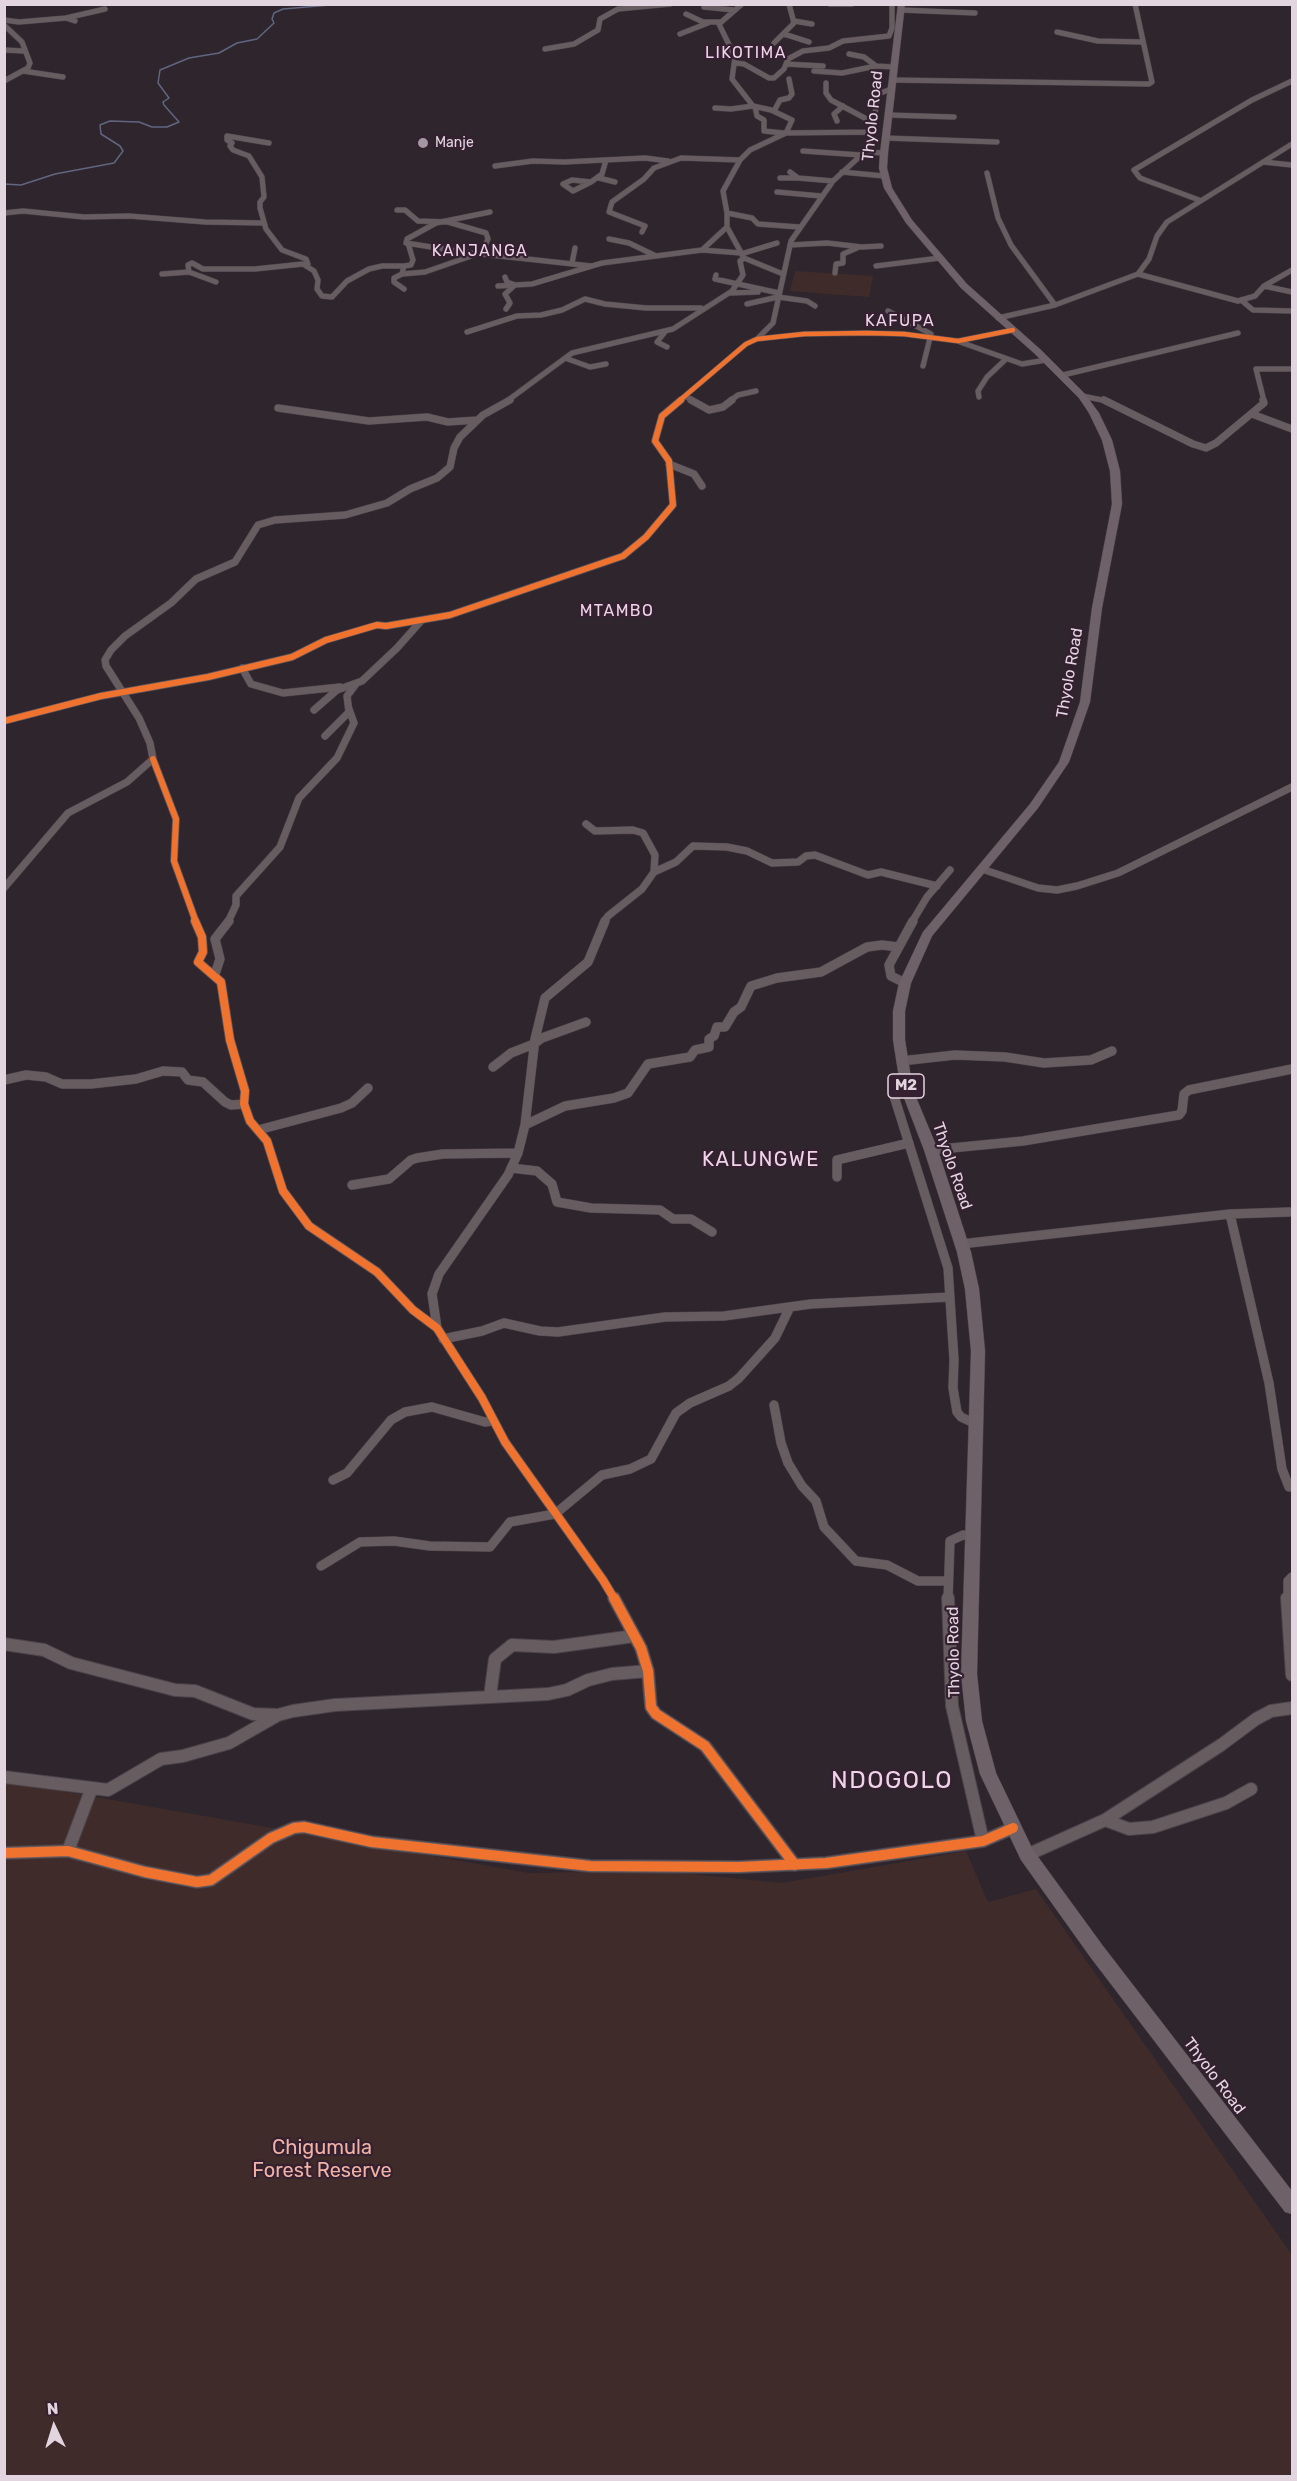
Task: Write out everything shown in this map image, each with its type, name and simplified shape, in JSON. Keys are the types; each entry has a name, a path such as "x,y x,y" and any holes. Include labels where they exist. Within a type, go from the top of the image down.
{"highway":[{"name":"Thyolo Road","path":"897,8 893,78 888,116 880,135 884,153 884,176 888,188 897,205 963,286 1063,375 1082,396 1094,413 1107,440 1115,471 1118,504 1097,608 1085,702 1072,744 1054,779 927,936 905,982 898,1026 907,1090 931,1150 961,1244 972,1289 978,1351 971,1536 969,1674 974,1721 988,1774 1027,1855 1091,1944 1293,2205"}],"street":[{"path":"545,49 574,44 598,30 598,21 618,9 670,4"},
{"path":"686,14 708,22 720,22 742,4"},
{"path":"789,4 794,21"},
{"path":"830,4 852,4"},
{"path":"884,4 897,8 975,12"},
{"path":"849,54 868,59 893,78 1143,85 1152,82 1135,4"},
{"path":"704,8 734,10"},
{"path":"4,20 20,22 66,18 105,9"},
{"path":"66,18 75,21"},
{"path":"794,21 812,24"},
{"path":"774,43 794,21"},
{"path":"680,34 708,22"},
{"path":"720,22 736,63 732,79 754,106 757,116 764,120 764,131 997,142"},
{"path":"4,26 20,39 30,65 4,81"},
{"path":"736,63 744,64 772,78 784,69 788,59 803,51 829,48 843,41 886,37 896,28"},
{"path":"1057,32 1098,41 1143,42"},
{"path":"784,34 809,42"},
{"path":"4,50 24,51"},
{"path":"786,64 824,66"},
{"path":"814,71 842,73 876,66"},
{"path":"23,71 63,77"},
{"path":"880,135 874,123 878,94 893,78"},
{"path":"774,111 780,100 789,98 792,94 789,79"},
{"path":"1199,200 1140,178 1134,171 1252,100 1293,81"},
{"path":"826,82 827,95 831,100 874,123"},
{"path":"667,347 657,342 665,332 730,293 743,275 740,261 742,255 728,227 723,191 740,160 750,150 786,133 792,120 774,111 754,106 716,108"},
{"path":"837,121 834,114 843,106"},
{"path":"888,116 954,117"},
{"path":"757,339 772,323 790,245 799,227 833,181 880,135"},
{"path":"269,143 227,136 233,150 249,156 262,177 264,197 260,201 260,208 264,223 276,244 282,250 306,258 308,264 306,266"},
{"path":"998,318 1055,305 1138,274 1149,259 1163,227 1199,200 1293,144"},
{"path":"803,151 884,153"},
{"path":"495,166 515,165 529,161 557,163 645,158 668,161"},
{"path":"642,232 645,226 621,218 609,212 609,209 612,202 644,179 654,168 681,158 740,160"},
{"path":"599,178 606,160"},
{"path":"1263,162 1293,165"},
{"path":"790,172 798,178"},
{"path":"842,172 884,176"},
{"path":"987,172 998,218 1011,244 1055,305"},
{"path":"591,182 599,178 615,182"},
{"path":"780,178 833,181"},
{"path":"777,192 821,196"},
{"path":"397,210 405,210 418,220 441,221 486,233 488,239 481,253 424,272 402,274 394,278 394,282 404,289"},
{"path":"4,213 22,211 84,217 129,216 205,222 264,223"},
{"path":"189,272 188,265 192,263 202,269 306,266 314,271 318,280 317,289 322,296 332,297 347,281 369,269 411,265 407,239 441,221 490,212"},
{"path":"727,213 752,218 759,224 799,227"},
{"path":"418,220 414,222 414,225 426,229"},
{"path":"702,250 728,227"},
{"path":"609,239 629,243 656,256"},
{"path":"408,243 591,266"},
{"path":"742,255 777,243"},
{"path":"790,245 827,243 860,247 881,246"},
{"path":"835,273 836,264 843,263 843,254 860,247"},
{"path":"572,263 575,248"},
{"path":"498,286 560,277 591,266 702,250 742,255 759,266 783,274"},
{"path":"876,266 940,258"},
{"path":"402,274 404,266"},
{"path":"1241,300 1257,294 1264,286 1293,270"},
{"path":"162,274 189,272 216,282"},
{"path":"1138,274 1241,300 1253,310 1293,311"},
{"path":"716,275 715,279 807,301 815,306"},
{"path":"506,277 507,282 515,285"},
{"path":"506,309 510,303 505,294 515,285"},
{"path":"1264,286 1284,292 1293,292"},
{"path":"730,293 770,292"},
{"path":"747,304 778,295"},
{"path":"467,332 517,316 541,315 562,310 585,299 606,304 646,308 703,308"},
{"path":"888,312 928,332 931,337 923,366"},
{"path":"958,341 1013,330"},
{"path":"665,332 572,353 511,399 477,420 460,437 454,448 450,466 443,474 410,489 387,503 338,516 275,520 258,525 235,562 216,569 188,585 171,603 111,650 105,660 106,666 123,692 150,743 153,759 176,819 174,861 185,897 202,937 202,952 198,962 215,974 221,982 230,1040 245,1091 244,1104 250,1121 267,1142 283,1191 309,1226 376,1272 414,1310 436,1328 482,1398 492,1421 603,1580 641,1648 648,1671 648,1694 651,1707 661,1719 696,1738 705,1746 795,1865"},
{"path":"4,721 123,692 292,657 326,640 378,625 386,626 450,615 616,559 633,550 657,527 673,505 669,464 655,442 662,416 746,344 757,339 823,333 887,333 958,341 1026,365 1046,360"},
{"path":"1063,375 1238,333"},
{"path":"565,358 590,367 606,364"},
{"path":"979,397 978,391 983,382 1006,359"},
{"path":"1082,396 1103,399 1193,444 1206,448 1216,443 1265,401 1256,369 1293,369"},
{"path":"685,396 709,410 723,407 738,395 756,391"},
{"path":"278,408 371,421 426,417 450,422 477,420"},
{"path":"1252,414 1293,429"},
{"path":"669,464 694,474 702,486"},
{"path":"215,974 220,959 215,939 227,924 236,905 236,896 280,847 299,798 337,758 354,723 347,696 356,684 384,661 421,621"},
{"path":"242,668 251,684 283,693 356,684"},
{"path":"314,710 328,696 343,687"},
{"path":"324,736 347,714 349,709"},
{"path":"4,888 69,813 127,782 153,759"},
{"path":"982,869 1038,888 1057,890 1077,886 1118,873 1293,787"},
{"path":"586,824 595,831 633,830 643,833 655,855 654,872"},
{"path":"436,1328 432,1294 439,1274 496,1194 518,1153 525,1125 534,1044 545,998 588,962 600,926 608,916 642,889 654,872 676,862 693,846 727,847 747,851 772,863 798,862 806,856 815,855 867,875 881,872 937,886"},
{"path":"905,982 894,979 889,972 892,957 915,915 950,870"},
{"path":"525,1125 565,1106 614,1098 628,1093 648,1064 690,1057 695,1050 709,1047 709,1039 714,1036 717,1027 725,1027 734,1012 741,1007 751,986 777,978 821,972 867,947 882,945 898,947"},
{"path":"493,1067 511,1053 534,1044 542,1038 586,1022"},
{"path":"902,1061 955,1055 1005,1057 1044,1063 1091,1060 1112,1051"},
{"path":"931,1150 1023,1141 1179,1115 1182,1111 1184,1094 1189,1090 1293,1069"},
{"path":"4,1080 27,1075 46,1077 62,1084 91,1084 136,1079 163,1071 182,1072 188,1080 203,1082 225,1102 231,1105 244,1104"},
{"path":"258,1130 341,1108 352,1103 368,1088"},
{"path":"907,1090 900,1091 894,1096 948,1268 954,1360 953,1388 957,1412 961,1418 976,1424"},
{"path":"837,1177 837,1160 909,1143"},
{"path":"352,1185 388,1179 411,1160 417,1158 443,1154 518,1153"},
{"path":"511,1168 537,1171 552,1184 557,1202 591,1208 660,1210 672,1220 691,1220 712,1232"},
{"path":"961,1244 1230,1214 1289,1212"},
{"path":"1230,1214 1269,1383 1280,1443 1282,1469 1289,1487"},
{"path":"443,1339 482,1331 504,1323 540,1331 558,1332 665,1317 715,1316 884,1299 950,1298"},
{"path":"321,1566 360,1542 394,1541 430,1546 490,1547 510,1522 555,1514 602,1475 630,1469 651,1459 676,1413 690,1403 729,1386 739,1378 775,1338 790,1307"},
{"path":"774,1405 781,1443 788,1463 802,1486 816,1501 824,1527 844,1550 856,1561 887,1565 909,1578 948,1581"},
{"path":"333,1480 347,1473 391,1420 405,1412 432,1407 485,1422 492,1421"},
{"path":"971,1536 963,1535 950,1541 948,1581 952,1706 983,1840"},
{"path":"1293,1577 1288,1581 1287,1590 1293,1675"},
{"path":"490,1696 495,1659 512,1645 554,1647 623,1639 634,1635"},
{"path":"4,1644 44,1650 71,1663 175,1690 195,1691 253,1714 278,1715 322,1706 548,1694 567,1690 588,1680 612,1674 648,1671"},
{"path":"1027,1855 1105,1820 1221,1745 1256,1719 1271,1711 1293,1708"},
{"path":"4,1777 91,1790 112,1789 161,1760 229,1743 278,1715"},
{"path":"1105,1820 1129,1829 1153,1827 1226,1803 1251,1789"},
{"path":"68,1851 91,1790"},
{"path":"4,1853 68,1851 145,1872 197,1882 211,1880 271,1838 294,1828 304,1827 372,1842 590,1866 795,1865 983,1840 1013,1828"}],"green space":[{"path":"795,271 873,276 869,297 790,291"},
{"name":"Chigumula Forest Reserve","path":"4,1781 529,1873 660,1871 782,1883 966,1851 988,1902 1036,1889 1292,2255 1292,2476 5,2476"}],"waterway":[{"path":"4,184 21,185 55,174 114,163 123,151 120,146 101,134 100,125 110,121 139,122 152,127 167,127 179,122 164,105 163,102 169,98 158,83 160,70 189,58 219,53 237,43 257,39 274,23 272,19 274,13 283,9 330,5"}],"cycle path":[{"path":"4,721 101,696 208,677 292,657 326,640 377,625 386,626 450,615 623,556 646,537 673,505 669,461 655,441 662,416 746,344 757,339 804,334 866,333 904,334 958,341 1013,330"},
{"path":"153,759 176,819 174,861 185,897 202,937 203,952 198,962 221,982 230,1040 245,1091 244,1104 250,1121 267,1141 283,1191 309,1226 377,1272 413,1310 437,1328 482,1398 505,1442 603,1580 621,1611 641,1648 648,1671 651,1707 656,1714 705,1746 795,1865"},
{"path":"4,1853 68,1851 145,1872 197,1882 211,1880 271,1838 294,1828 304,1827 372,1842 590,1866 739,1867 826,1863 983,1841 1013,1828"}],"place":[{"name":"Manje","path":"423,143"}],"district":[{"name":"LIKOTIMA","path":"746,53"},
{"name":"KANJANGA","path":"480,251"},
{"name":"KAFUPA","path":"900,321"},
{"name":"MTAMBO","path":"617,611"},
{"name":"KALUNGWE","path":"761,1160"},
{"name":"NDOGOLO","path":"892,1781"}]}
